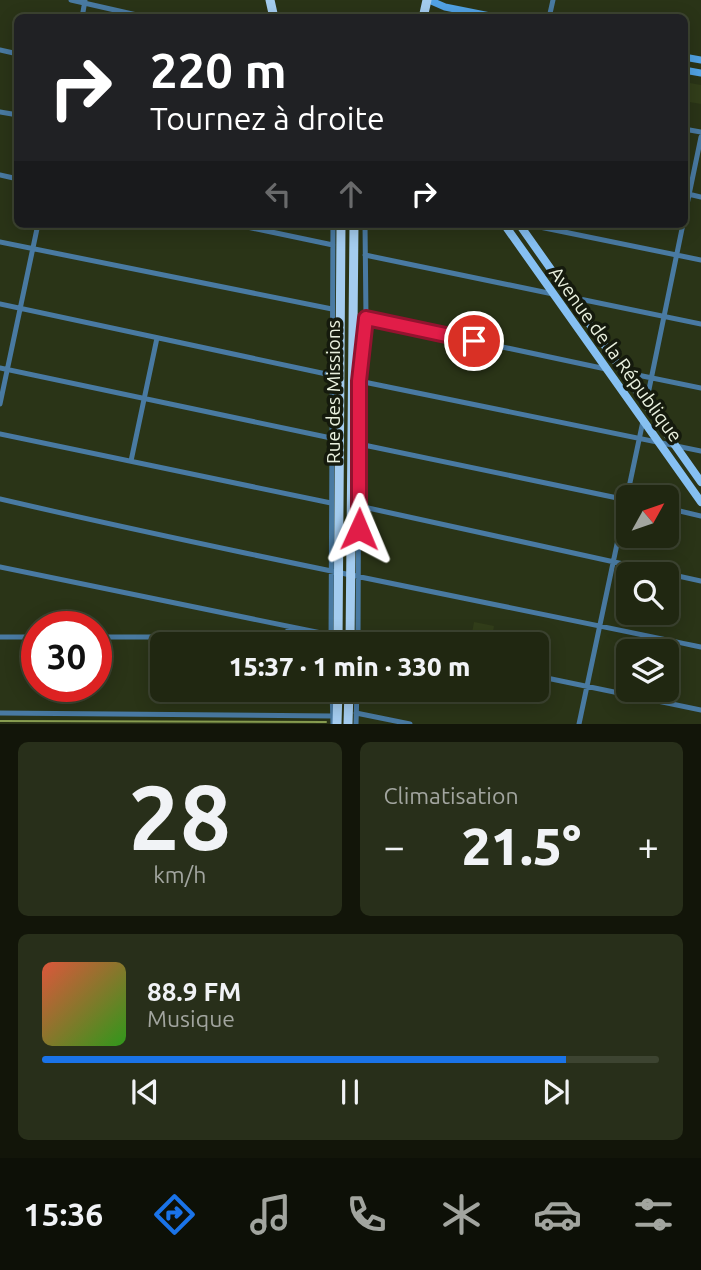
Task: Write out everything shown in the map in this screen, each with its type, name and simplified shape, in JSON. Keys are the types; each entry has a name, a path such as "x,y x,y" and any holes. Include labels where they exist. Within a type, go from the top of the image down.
{"highway":[{"name":"Rue des Missions","path":"337,632 334,569 341,228"},
{"name":"Rue des Missions","path":"354,228 350,379 355,632"},
{"path":"334,721 336,702"},
{"path":"348,724 349,702"}],"main road":[{"path":"428,0 484,14"},
{"name":"Avenue de la République","path":"507,228 701,502"},
{"name":"Avenue de la République","path":"522,228 701,482"}],"street":[{"path":"71,0 135,14"},
{"path":"688,190 701,135"},
{"path":"0,404 37,228"},
{"path":"252,228 333,245"},
{"path":"331,632 334,569 331,503 333,228"},
{"path":"354,574 359,506 359,381 366,318 365,228"},
{"path":"545,228 701,260"},
{"path":"646,404 683,228"},
{"path":"0,242 332,309"},
{"path":"366,255 553,294"},
{"path":"570,297 701,324"},
{"path":"0,304 331,375"},
{"path":"366,318 609,370"},
{"path":"131,461 157,338"},
{"path":"0,368 331,438"},
{"path":"623,372 701,388"},
{"path":"359,381 701,451"},
{"path":"630,485 643,418"},
{"path":"0,434 331,503"},
{"path":"359,444 616,498"},
{"path":"0,499 172,539 334,569 701,647"},
{"path":"359,506 701,581"},
{"path":"679,511 701,516"},
{"path":"579,724 616,548"},
{"path":"0,566 315,632"},
{"path":"112,637 278,637 293,628"},
{"path":"0,637 21,637"},
{"path":"549,678 701,710"},
{"path":"0,713 334,721 333,702"},
{"path":"356,702 356,724"},
{"path":"356,713 410,724"}],"shaded area":[{"path":"688,83 701,85 701,104 688,102"},
{"path":"474,622 494,626 493,632 472,632"}],"waterway":[{"path":"0,721 326,722"}],"route":[{"path":"359,529 359,381 366,318 474,341"}]}
